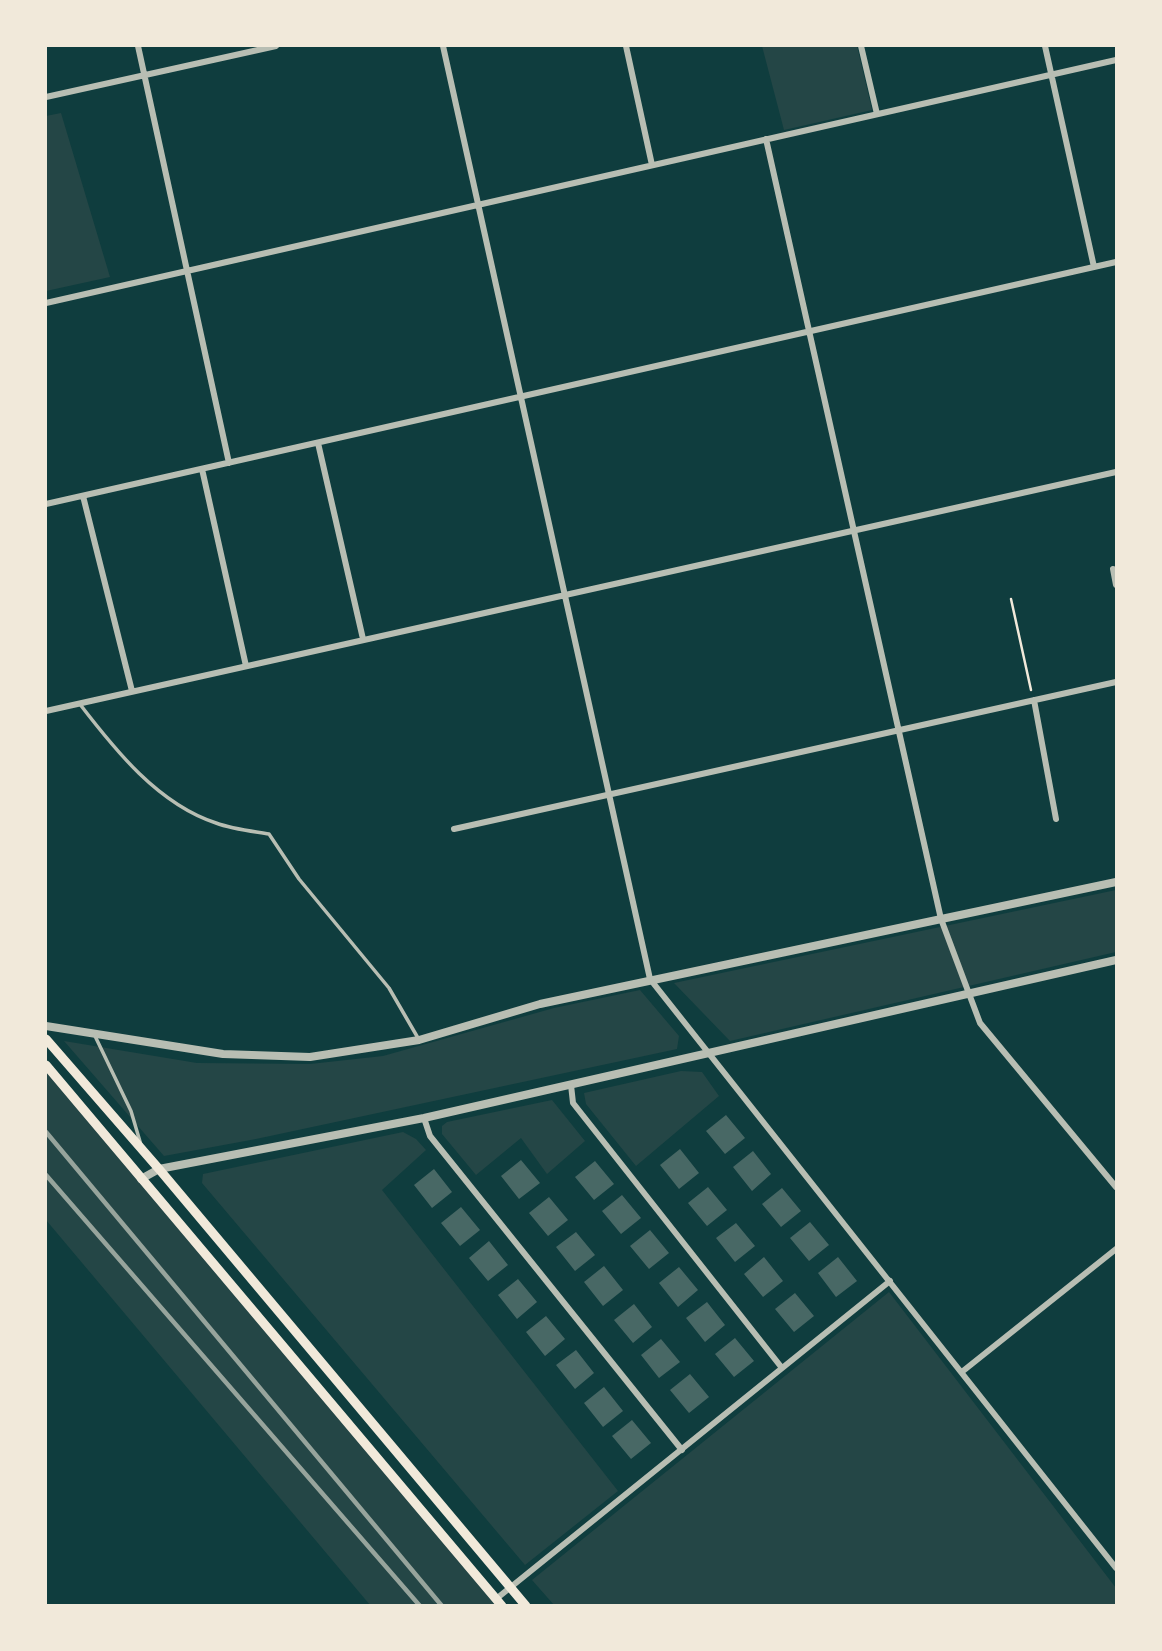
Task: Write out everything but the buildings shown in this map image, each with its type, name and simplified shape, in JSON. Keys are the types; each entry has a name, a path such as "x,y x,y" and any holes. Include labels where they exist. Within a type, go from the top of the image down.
{"main road":[{"path":"46,1039 159,1168 526,1605"},
{"path":"46,1065 499,1602"}],"street":[{"path":"138,46 229,463"},
{"path":"46,97 276,46"},
{"path":"443,46 650,979 1114,1559 1116,1568"},
{"path":"626,46 652,165"},
{"path":"860,46 877,114"},
{"path":"1045,46 1094,267"},
{"path":"46,303 1116,60"},
{"path":"766,139 941,919 980,1023 1116,1187"},
{"path":"46,505 1116,262"},
{"path":"318,443 363,639"},
{"path":"201,469 246,666"},
{"path":"46,711 1116,472"},
{"path":"83,496 132,691"},
{"path":"1113,569 1116,584"},
{"path":"454,829 1116,682"},
{"path":"1034,700 1056,820"},
{"path":"46,1026 223,1054 310,1056 419,1040 540,1004 650,979 1116,882"},
{"path":"141,1179 159,1168 424,1118 1116,960"},
{"path":"571,1085 573,1103 782,1368"},
{"path":"424,1118 430,1136 681,1450"},
{"path":"963,1371 1116,1249"},
{"path":"499,1602 511,1587 890,1281"}],"lane":[{"path":"79,703 119,755 184,809 216,824 269,834 299,879 389,988 419,1040"},
{"path":"93,1032 131,1111 143,1150"}],"path":[{"path":"1011,599 1034,700"}],"shaded area":[{"path":"762,46 857,46 872,110 784,130"},
{"path":"61,113 110,277 46,291 46,116"},
{"path":"1116,890 1116,952 730,1041 674,983"},
{"path":"640,990 679,1036 677,1049 256,1139 164,1156 64,1041 197,1063 310,1064 383,1056 554,1008"},
{"path":"46,1065 502,1605 370,1605 46,1220"},
{"path":"681,1071 702,1072 719,1096 636,1166 586,1104 584,1093"},
{"path":"552,1100 585,1141 547,1174 521,1138 476,1175 442,1134 442,1126 447,1122"},
{"path":"403,1132 416,1139 426,1150 382,1190 618,1491 525,1565 202,1183 203,1174"},
{"path":"889,1292 1116,1588 1116,1605 554,1605 532,1580"}],"railway":[{"path":"46,1132 442,1606"},
{"path":"46,1175 420,1606"}]}
